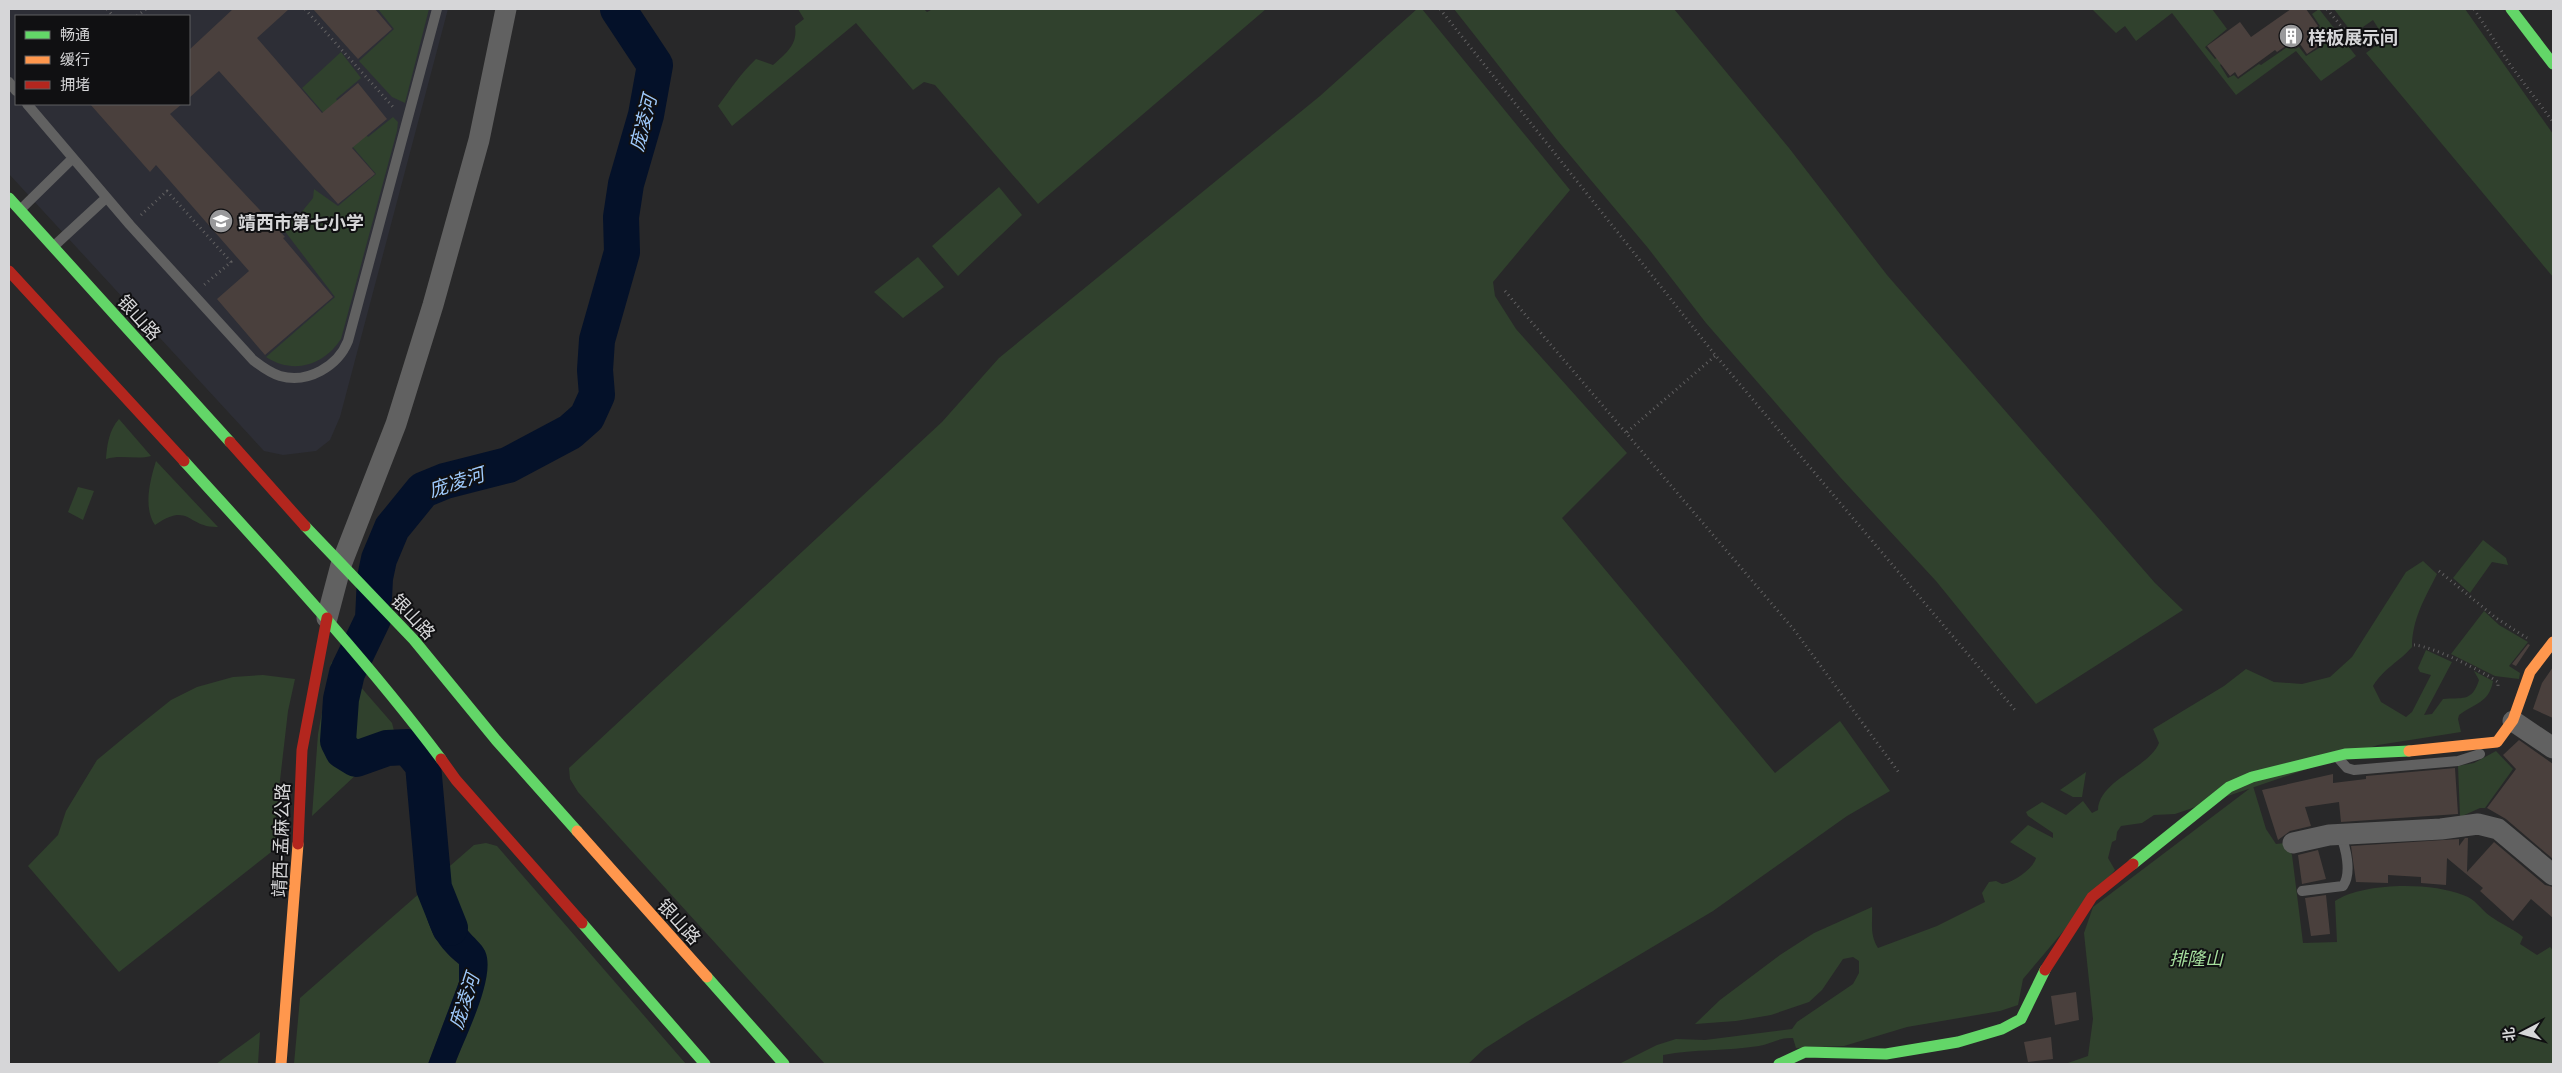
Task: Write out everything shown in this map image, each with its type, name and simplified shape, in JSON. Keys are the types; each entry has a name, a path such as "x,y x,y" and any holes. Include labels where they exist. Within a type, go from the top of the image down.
{"main road":[{"path":"2511,9 2553,64"},
{"name":"银山路","path":"9,198 341,565 414,640 496,740 784,1064"},
{"path":"9,271 327,618 399,703 456,780 705,1064"},
{"name":"靖西-孟麻公路","path":"281,1064 297,875 302,750 306,715 327,618"},
{"path":"1779,1064 1804,1052 1886,1054 1958,1042 2002,1029 2021,1019 2040,978 2072,931 2092,897 2140,856 2229,788 2271,771 2337,756 2462,744 2490,744 2503,737 2515,715 2529,674 2552,646"}],"street":[{"path":"327,618 341,565 396,424 430,314 479,140 506,9"},
{"path":"2515,715 2553,748"},
{"path":"2293,843 2340,834 2441,829 2478,824 2498,829 2553,874"}],"lane":[{"path":"28,105 106,198 253,360 268,371 282,377 311,376 344,353 437,9"},
{"path":"20,210 73,158"},
{"path":"53,247 106,198"},
{"path":"2337,756 2347,768 2383,769 2475,757 2490,744"},
{"path":"2302,891 2343,886 2347,879 2347,866 2340,834"}],"path":[{"path":"305,9 391,105 407,116"},
{"path":"1440,9 1716,356 2015,710"},
{"path":"2327,9 2356,44 2375,32"},
{"path":"2474,9 2511,66 2553,122"},
{"path":"130,225 166,191 230,262 193,293"},
{"path":"1505,291 1740,569 1795,631 1900,774"},
{"path":"1626,432 1716,356"},
{"path":"2439,571 2502,623 2522,636 2552,646"},
{"path":"2414,645 2427,647 2468,665 2498,682 2502,696 2515,715"}],"shaded area":[{"name":"靖西市第七小学","path":"9,9 448,9 340,417 330,440 316,451 283,455 264,451 9,174"}],"green space":[{"path":"378,9 429,9 405,103 392,97 359,61 394,29"},
{"path":"798,9 924,9 927,12 933,9 1266,9 1038,204 935,85 924,82 913,90 856,23 732,126 718,106 756,59 773,65 790,48 795,38 795,26 804,19"},
{"path":"1417,9 1422,9 1570,190 1493,282 1495,296 1516,329 1627,453 1562,518 1775,773 1840,721 1890,791 1847,816 1713,911 1528,1021 1484,1049 1468,1064 825,1064 578,792 570,779 569,768 942,422 999,358 1320,96"},
{"path":"1454,9 1674,9 1789,148 1887,275 2155,583 2183,610 2036,704 1936,581 1840,477 1706,323 1648,248 1558,141"},
{"path":"2092,9 2212,9 2227,29 2205,47 2215,59 2221,55 2226,60 2220,65 2228,78 2234,75 2238,79 2290,45 2295,49 2299,47 2306,56 2324,45 2316,30 2320,26 2312,14 2319,9 2356,56 2321,81 2296,51 2236,95 2172,13 2136,41 2125,26 2116,33"},
{"path":"2334,9 2465,9 2553,134 2553,277 2366,53 2385,39 2373,20 2353,34"},
{"path":"341,52 361,78 336,99 368,137 393,117 398,122 397,131 341,339 334,348 317,361 298,366 287,365 266,357 335,297 274,217 296,219 313,198 314,189 338,206 376,174 302,88"},
{"path":"999,187 1022,215 958,276 932,246"},
{"path":"918,257 944,287 903,318 874,292"},
{"path":"119,419 151,456 106,459 111,433"},
{"path":"156,461 218,527 200,524 182,515 166,518 155,525 151,518 148,502"},
{"path":"78,487 94,491 83,520 68,512"},
{"path":"2483,540 2506,558 2508,565 2492,562 2470,593 2453,578"},
{"path":"2423,561 2437,574 2417,618 2412,647 2382,674 2373,686 2381,702 2406,717 2412,712 2431,675 2420,672 2418,668 2426,650 2452,662 2424,715 2432,714 2443,699 2469,696 2479,680 2474,671 2493,681 2485,698 2459,715 2461,732 2378,745 2175,814 2154,815 2142,823 2121,826 2117,832 2116,840 2112,842 2108,858 2115,870 2023,979 2018,1005 2000,1011 1907,1027 1844,1046 1796,1048 1793,1038 1788,1038 1759,1046 1663,1055 1663,1064 1619,1064 1657,1045 1676,1039 1705,1040 1792,1029 1797,1022 1853,984 1859,973 1859,961 1853,957 1843,959 1822,990 1809,1002 1771,1015 1736,1021 1695,1024 1720,1000 1780,955 1814,933 1872,907 1872,933 1878,948 1937,926 1985,902 1982,893 1989,882 1996,881 2002,884 2011,881 2027,871 2034,862 2036,858 2010,842 2028,825 2053,838 2053,833 2028,816 2026,812 2042,802 2066,815 2083,801 2092,813 2098,810 2100,800 2107,790 2154,752 2159,743 2153,729 2224,686 2246,669 2274,682 2302,684 2330,677 2352,657 2406,572"},
{"path":"2484,611 2499,625 2528,642 2509,666 2520,673 2519,679 2495,676 2451,654"},
{"path":"335,660 345,667 338,688 332,721 332,733 337,754 362,762 375,757 312,816 318,734 331,663"},
{"path":"263,675 295,679 288,711 276,815 275,849 119,972 28,866 58,835 66,811 97,760 126,736 171,700 197,687 233,677"},
{"path":"352,677 392,723 394,731 389,742 358,753 348,747 343,732 344,713"},
{"path":"2496,751 2513,769 2485,808 2480,808 2460,817 2458,766 2474,763"},
{"path":"2086,772 2082,797 2073,797 2060,790"},
{"name":"排隆山","path":"2253,786 2266,829 2276,844 2286,843 2292,855 2303,943 2337,942 2335,901 2362,890 2380,887 2416,886 2450,891 2467,897 2490,916 2523,937 2520,944 2537,955 2550,947 2553,950 2553,1064 2065,1064 2088,1056 2093,1019 2084,933 2093,907"},
{"path":"486,843 497,846 686,1064 455,1064 484,986 485,951 458,915 448,895 443,872 474,845"},
{"path":"421,892 433,932 444,949 459,964 459,982 428,1064 294,1064 300,998"},
{"path":"260,1032 258,1064 216,1064"}],"water":[{"path":"345,667 352,677 343,723 343,732 348,747 358,753 389,742 375,757 352,764 341,756 335,745 331,720 333,706"},
{"path":"443,872 448,896 454,911 485,951 488,962 487,976 478,1008 455,1064 428,1064 459,982 459,964 443,948 432,932 421,892"}],"building":[{"path":"233,9 289,9 257,38 322,113 358,83 387,119 352,148 375,174 338,204 219,71 190,97 190,49"},
{"path":"313,9 375,9 392,29 358,59"},
{"path":"2291,9 2306,9 2318,26 2313,29 2323,43 2307,54 2300,44 2295,48 2291,42 2277,52 2275,50 2238,77 2235,72 2230,76 2207,46 2240,22 2251,37"},
{"path":"91,105 181,105 170,114 285,237 283,238 333,297 265,355 217,299 249,271 156,165 150,172"},
{"path":"2528,644 2530,645 2516,666 2512,664"},
{"path":"2553,667 2553,718 2533,709 2542,683"},
{"path":"2519,740 2553,764 2553,859 2506,819 2487,808 2516,769 2503,755"},
{"path":"2455,768 2458,814 2341,822 2339,802 2305,807 2311,826 2290,831 2278,840 2262,790 2333,774 2333,783 2366,779 2366,776"},
{"path":"2465,838 2468,838 2467,872 2494,842 2545,885 2553,887 2553,918 2531,899 2513,921 2480,891 2483,888 2447,858 2446,885 2421,883 2421,877 2388,875 2388,883 2356,882 2351,846 2459,839 2459,846"},
{"path":"2318,850 2326,879 2302,884 2298,855"},
{"path":"2326,895 2330,934 2311,936 2305,898"},
{"path":"2076,992 2079,1020 2055,1025 2051,996"},
{"path":"2051,1037 2053,1059 2028,1062 2024,1042"}],"waterway":[{"name":"庞凌河","path":"450,928 434,888 423,765 408,747 387,748 356,759 343,751 338,741 341,699 347,673 373,619 375,578 379,559 392,528 423,490 445,481 508,465 570,432 587,417 597,395 595,370 597,340 622,252 621,217 626,184 646,115 655,65 618,9"}],"traffic: fast":[{"path":"2511,9 2553,64"},
{"path":"9,198 230,442"},
{"path":"184,461 348,644 441,759"},
{"path":"305,526 414,640 496,740 577,831"},
{"path":"2133,864 2229,787 2252,777 2345,754 2409,751"},
{"path":"582,923 705,1064"},
{"path":"1779,1064 1805,1052 1886,1054 1958,1042 2002,1029 2021,1019 2045,970"},
{"path":"707,977 784,1064"}],"traffic: slow":[{"path":"2409,751 2497,742 2513,720 2530,672 2553,642"},
{"path":"577,831 707,977"},
{"path":"281,1064 298,844"}],"traffic: jam":[{"path":"9,271 184,461"},
{"path":"230,442 305,526"},
{"path":"298,844 302,750 327,618"},
{"path":"441,759 456,780 582,923"},
{"path":"2045,970 2092,897 2133,864"}],"place":[{"name":"样板展示间","path":"2291,36"},
{"name":"靖西市第七小学","path":"221,221"}]}
